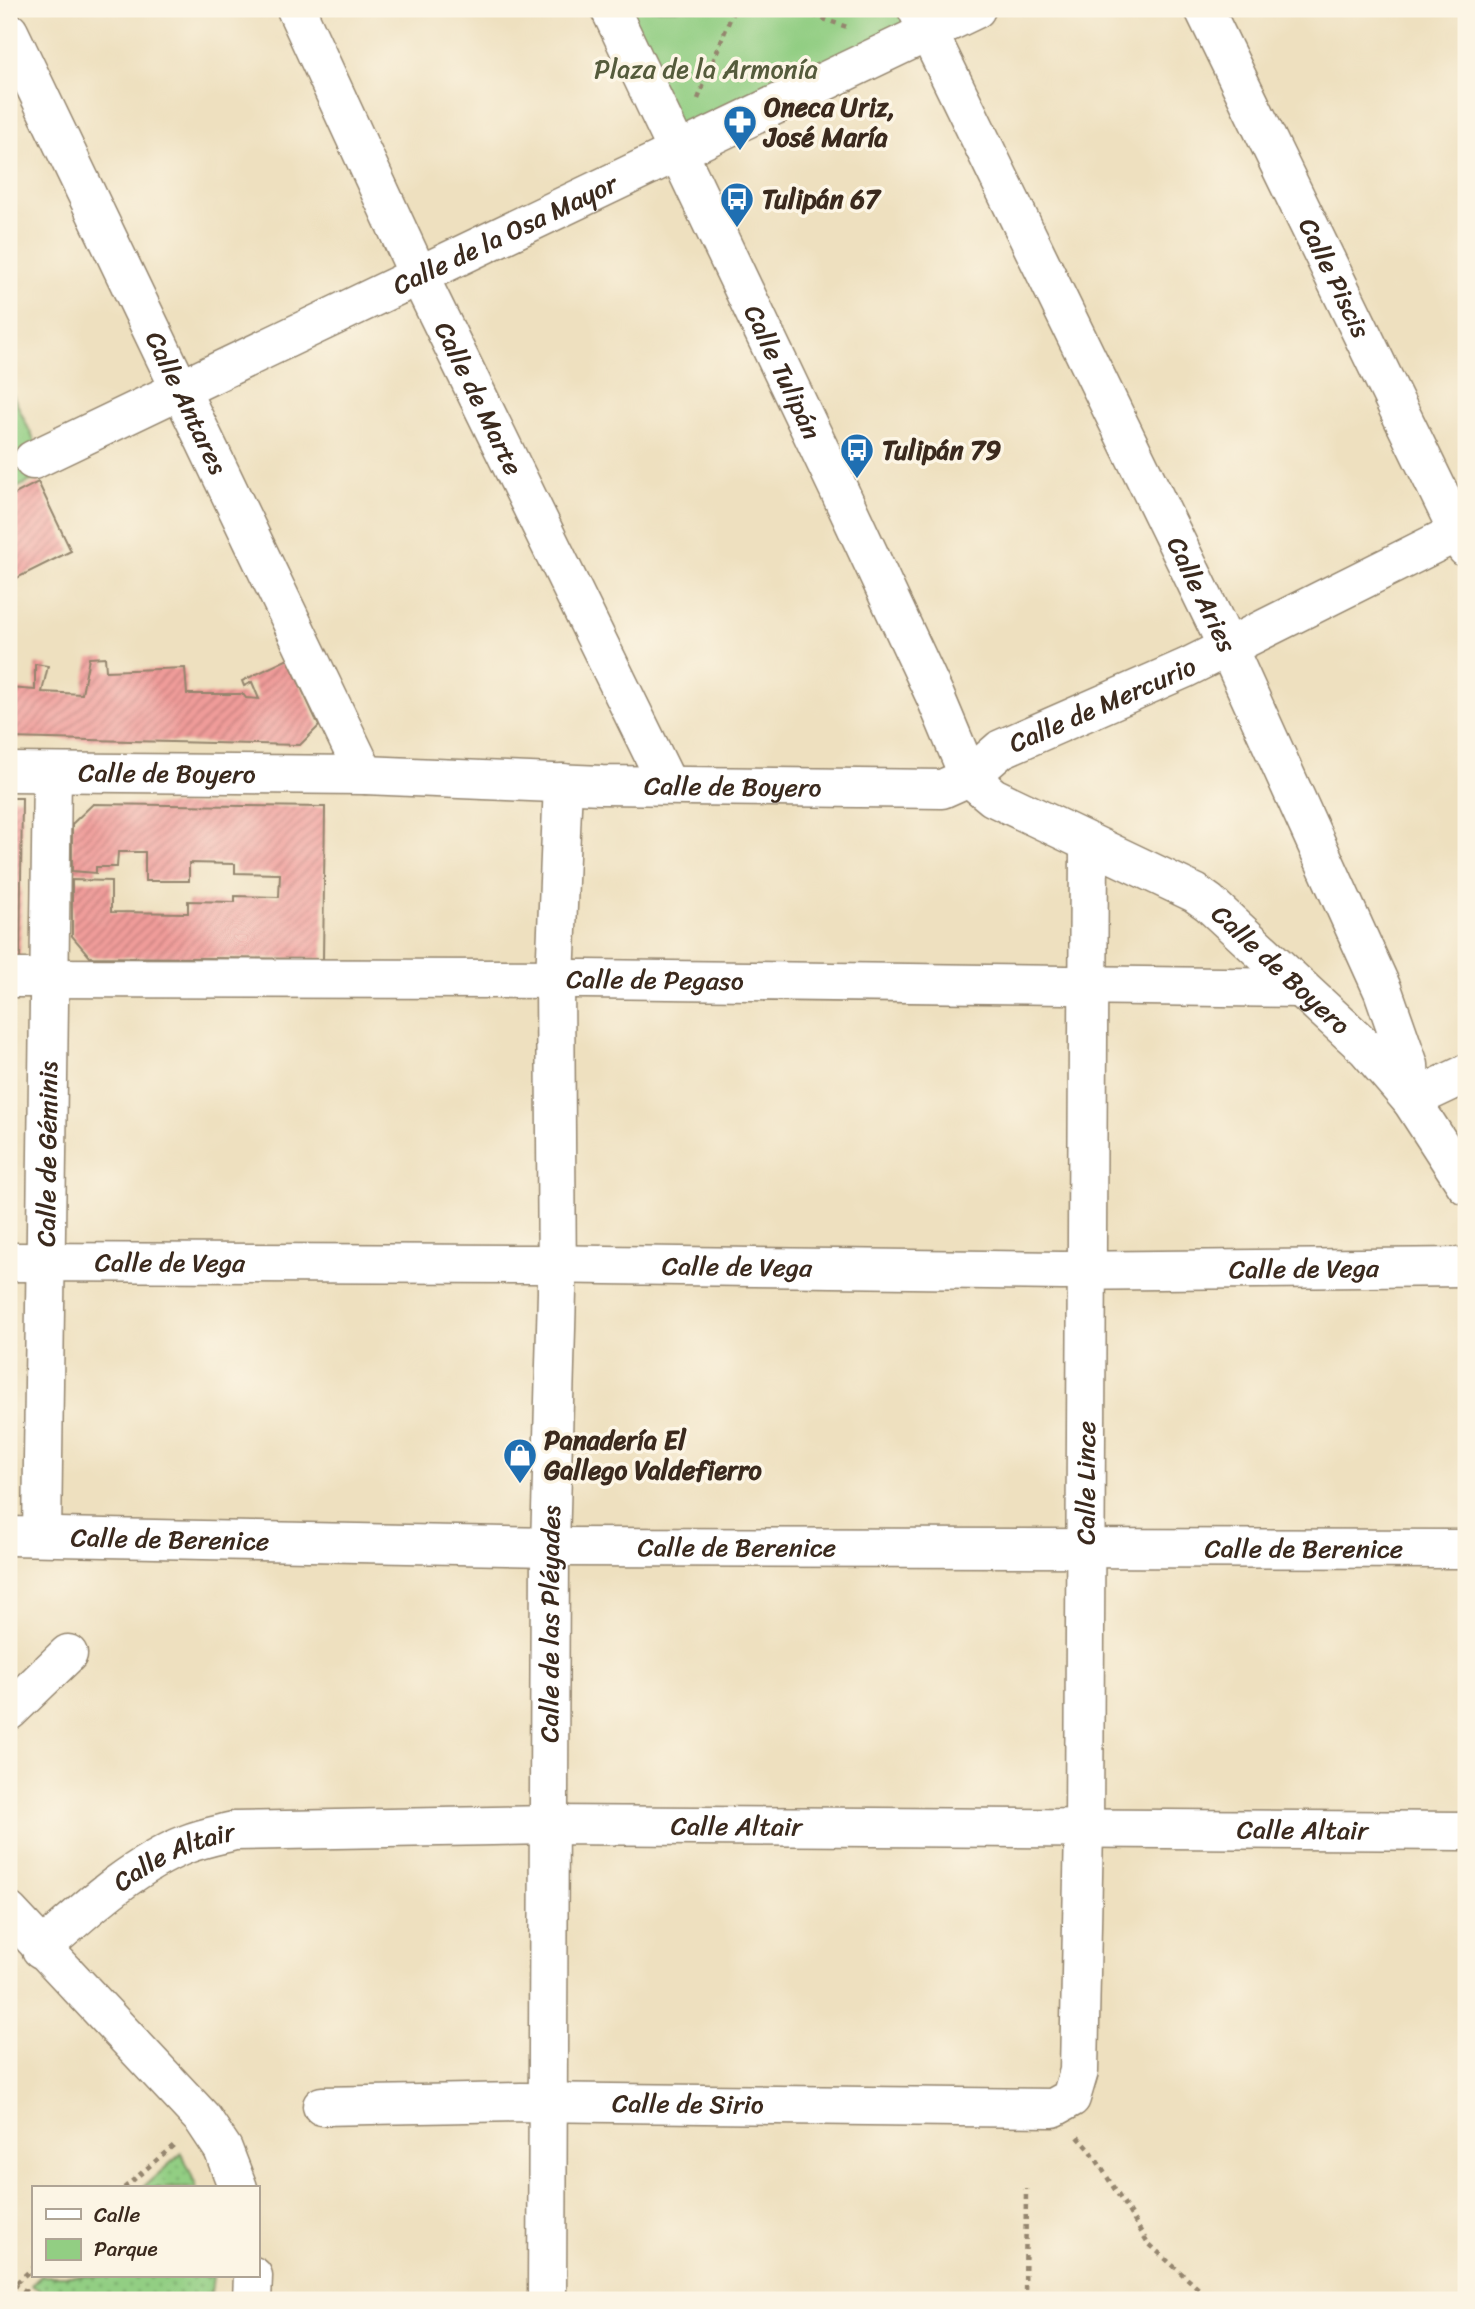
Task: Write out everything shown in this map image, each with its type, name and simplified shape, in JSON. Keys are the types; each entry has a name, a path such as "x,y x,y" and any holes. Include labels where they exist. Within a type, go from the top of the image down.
{"street":[{"name":"Calle de Marte","path":"296,9 418,274 668,785"},
{"name":"Calle Tulipán","path":"610,9 861,537 969,777"},
{"name":"Calle de la Osa Mayor","path":"33,460 677,151 922,20 976,9"},
{"name":"Calle Piscis","path":"1204,9 1464,536"},
{"name":"Calle Aries","path":"922,20 1227,646 1383,990 1409,1065 1411,1100 1466,1185"},
{"name":"Calle Antares","path":"9,32 365,775"},
{"name":"Calle de Mercurio","path":"969,777 1001,749 1464,536"},
{"name":"Calle de Boyero","path":"9,772 365,775 563,783 923,791 942,789 969,777 993,797 1195,893 1283,988 1367,1049 1411,1100"},
{"name":"Calle de Géminis","path":"25,1536 46,1262 52,773"},
{"name":"Calle de las Pléyades","path":"547,2300 550,2103 548,1825 557,1265 555,979 563,783"},
{"name":"Calle Lince","path":"1052,2108 1071,2098 1079,2071 1084,1828 1090,843"},
{"name":"Calle de Pegaso","path":"9,978 555,979 1283,988"},
{"name":"Calle de Boyero","path":"1367,1049 1385,1041 1395,1024"},
{"path":"1411,1100 1466,1074"},
{"name":"Calle de Vega","path":"9,1262 1087,1270 1466,1267"},
{"name":"Calle de Berenice","path":"25,1536 551,1547 1086,1546 1466,1549"},
{"path":"9,1711 68,1654"},
{"name":"Calle Altair","path":"41,1948 82,1913 144,1868 186,1844 234,1830 548,1825 1466,1832"},
{"path":"9,1912 203,2119 223,2149 237,2186"},
{"name":"Calle de Sirio","path":"321,2106 550,2103 1052,2108"},
{"path":"252,2300 253,2278"}],"path":[{"path":"677,151 734,9"},
{"path":"1052,2108 1091,2151 1148,2243 1211,2300"},
{"path":"126,2186 203,2119"},
{"path":"1025,2300 1026,2189"},
{"path":"9,2289 32,2269"},
{"path":"14,2284 40,2300"}],"green space":[{"name":"Plaza de la Armonía","path":"610,9 917,9 928,32 677,151"},
{"path":"9,387 49,472 9,492"},
{"path":"182,2153 196,2186 144,2186"},
{"path":"39,2278 213,2278 210,2300 57,2300 31,2285"}],"building":[{"path":"38,482 71,551 9,582 9,497"},
{"path":"105,657 106,671 185,668 187,694 243,694 246,698 259,699 252,682 244,686 242,681 288,659 319,726 300,745 9,738 9,688 35,690 35,664 48,666 42,692 82,694 89,658"},
{"path":"9,798 22,798 20,960 9,960"},
{"path":"93,804 325,807 323,959 90,957 72,936 72,880 111,881 111,912 188,913 188,901 235,902 235,896 279,897 280,874 235,873 235,864 189,863 189,881 145,881 145,852 118,852 117,867 96,867 96,873 72,871 72,824"}],"place":[{"name":"Oneca Uriz, José María","path":"740,152"},
{"name":"Tulipán 67","path":"737,229"},
{"name":"Tulipán 79","path":"857,480"},
{"name":"Panadería El Gallego Valdefierro","path":"520,1485"}]}
